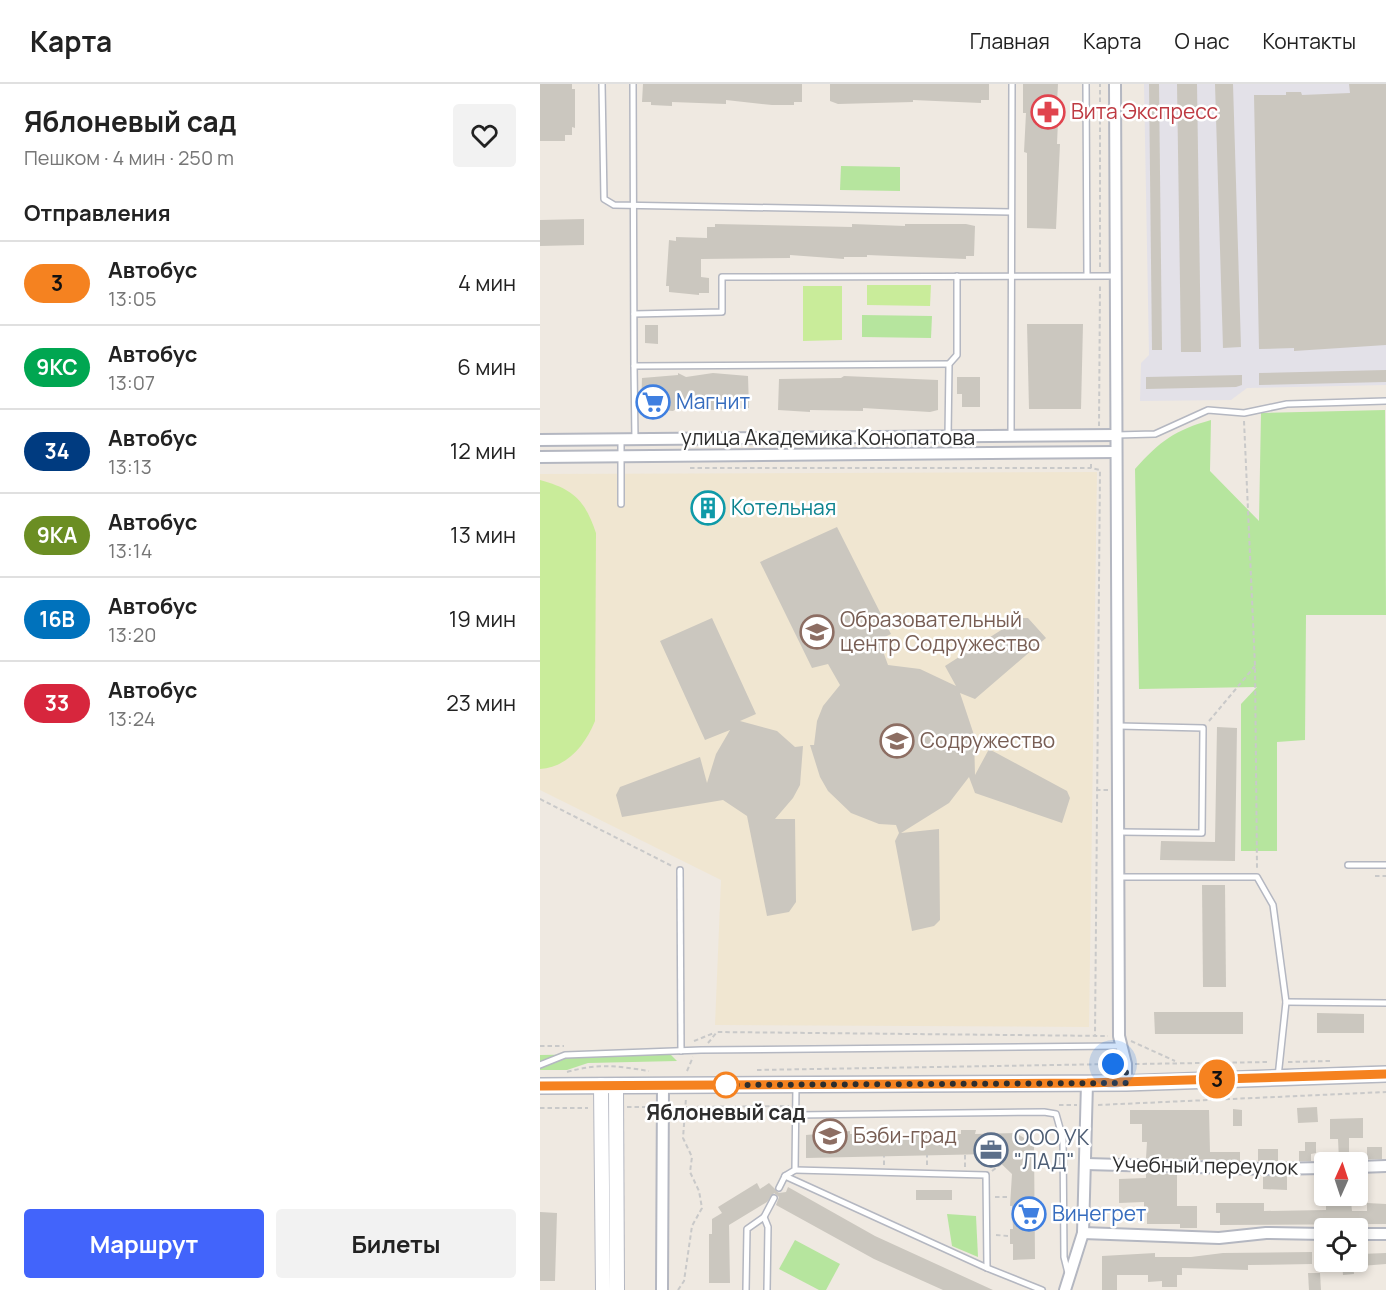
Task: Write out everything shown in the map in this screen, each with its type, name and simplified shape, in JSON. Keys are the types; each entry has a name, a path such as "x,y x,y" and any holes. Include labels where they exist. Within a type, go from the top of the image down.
{"main road":[{"path":"540,1086 609,1085 660,1078 796,1085 1126,1083 1279,1069 1386,1074"}],"street":[{"path":"1115,84 1120,832 1119,1041 1126,1064 1126,1083"},
{"name":"улица Академика Конопатова","path":"540,440 1116,435"},
{"name":"улица Академика Конопатова","path":"540,457 1116,452"},
{"path":"660,1078 662,1290"},
{"path":"1065,1290 1083,1233 1087,1083"},
{"path":"603,1290 609,1085"},
{"path":"609,1085 617,1290"},
{"name":"Учебный переулок","path":"1086,1164 1314,1168"},
{"path":"1368,1167 1386,1166"},
{"path":"1083,1233 1219,1238 1266,1233 1314,1234"},
{"path":"1368,1234 1386,1234"}],"lane":[{"path":"602,84 604,199 614,205 1011,212"},
{"path":"633,84 635,440"},
{"path":"1011,437 1012,84"},
{"path":"1086,84 1087,275"},
{"path":"948,438 949,364 957,355 957,276"},
{"path":"634,314 722,312 722,277 1115,276"},
{"path":"634,366 949,364"},
{"path":"1116,435 1155,434 1208,410 1244,412 1287,404 1386,401"},
{"path":"621,440 621,504"},
{"path":"1119,726 1203,728 1202,832 1120,832"},
{"path":"1347,865 1386,865"},
{"path":"680,870 681,1051"},
{"path":"1119,877 1257,877 1273,905 1286,1002 1279,1069"},
{"path":"1286,1002 1386,1003"},
{"path":"540,1065 566,1055 1119,1041"},
{"path":"795,1170 796,1085"},
{"path":"796,1115 1044,1112 1056,1114 1063,1139 1064,1257 1069,1277"},
{"path":"779,1188 785,1176 795,1170 986,1175 987,1268"},
{"path":"785,1176 987,1268 1042,1290"},
{"path":"746,1290 747,1228 764,1217 774,1198"},
{"path":"764,1217 768,1227 767,1290"}],"path":[{"path":"1091,436 1099,427 1100,84"},
{"path":"1244,432 1255,666 1257,877"},
{"path":"1091,453 1091,468"},
{"path":"680,468 1091,468 1100,470 1095,1035"},
{"path":"1203,728 1255,666"},
{"path":"540,799 680,870"},
{"path":"1375,876 1386,876"},
{"path":"677,1072 687,1072 693,1058 717,1032 1095,1035 1119,1041 1176,1062"},
{"path":"746,1071 1176,1062 1279,1069 1338,1061"},
{"path":"558,1072 588,1065 622,1065 660,1078"},
{"path":"678,1290 684,1281 692,1226 702,1208 699,1191 690,1172 692,1157 683,1138 686,1107"},
{"path":"965,1155 965,1174"},
{"path":"986,1175 1002,1164"},
{"path":"986,1197 1007,1197"},
{"path":"987,1235 1008,1236"}],"shaded area":[{"path":"1144,84 1386,84 1386,385 1247,388 1231,400 1140,401 1141,363 1149,355"},
{"name":"Образовательный центр Содружество","path":"1097,472 1089,1027 715,1025 721,880 540,790 540,474"}],"green space":[{"path":"841,166 900,167 900,191 840,190"},
{"path":"867,285 931,285 930,306 867,305"},
{"path":"803,286 842,286 842,340 803,341"},
{"path":"862,315 932,316 931,338 862,337"},
{"path":"1385,410 1386,615 1306,615 1305,740 1277,742 1277,851 1241,851 1241,704 1257,687 1139,689 1135,469 1152,451 1169,438 1187,428 1211,420 1210,471 1259,521 1261,413"},
{"path":"540,480 561,487 576,498 587,512 596,533 595,721 581,746 574,753 559,764 540,769"},
{"path":"669,1053 677,1061 588,1063 567,1070 540,1070 540,1055"},
{"path":"947,1214 976,1216 978,1257 952,1246"},
{"path":"795,1240 840,1264 826,1290 819,1290 779,1269"}],"building":[{"path":"540,84 572,84 572,89 575,89 575,128 572,127 572,135 565,135 565,141 540,141"},
{"path":"643,84 802,84 802,102 794,102 794,105 772,105 726,100 726,104 672,102 672,106 651,105 651,102 642,102"},
{"path":"830,84 989,84 989,100 981,100 981,103 913,100 913,102 838,104 830,101"},
{"path":"1023,84 1058,84 1056,121 1058,121 1057,144 1060,144 1056,229 1027,228 1027,153 1024,152 1026,113 1023,113"},
{"path":"1149,84 1159,84 1162,350 1152,350"},
{"path":"1177,84 1197,84 1201,352 1181,352"},
{"path":"1215,84 1233,84 1241,347 1223,348"},
{"path":"1349,84 1386,84 1386,345 1294,351 1294,348 1259,349 1254,95 1286,95 1286,92 1301,92 1302,95 1350,93"},
{"path":"584,219 584,245 540,246 540,220"},
{"path":"715,224 852,227 852,224 905,226 905,224 966,224 975,226 974,256 966,256 966,259 867,255 867,257 844,257 844,259 790,255 790,258 701,259 701,277 709,278 709,293 699,293 699,295 669,292 669,286 666,286 669,240 676,241 676,237 707,238 707,227 715,227"},
{"path":"1027,324 1083,324 1081,409 1029,409"},
{"path":"645,325 658,325 658,344 645,343"},
{"path":"1386,370 1386,382 1259,385 1259,373"},
{"path":"678,373 686,377 713,373 748,376 749,408 713,410 677,408 673,411 641,408 642,378 678,375"},
{"path":"1242,375 1242,385 1236,387 1146,389 1146,377"},
{"path":"844,376 938,380 938,410 930,412 863,408 863,411 810,410 810,412 778,410 779,379 841,378"},
{"path":"957,377 980,377 980,407 962,407 962,394 957,394"},
{"name":"Котельная","path":"694,496 721,496 721,519 695,519"},
{"path":"837,527 891,634 879,640 888,665 920,669 956,686 945,666 1020,618 1028,618 1046,638 975,699 960,693 974,735 975,775 989,749 1067,791 1070,798 1062,823 975,793 969,777 949,803 901,833 939,829 940,920 934,926 912,931 895,841 899,833 896,825 879,824 851,813 828,791 820,777 810,745 814,745 817,721 823,706 840,685 828,664 812,668 760,562"},
{"path":"712,618 756,714 740,721 777,731 795,747 803,746 800,785 793,798 775,819 795,819 796,902 789,912 767,916 747,816 723,800 622,817 616,795 620,787 700,757 707,783 716,754 730,730 705,740 660,641"},
{"path":"1217,727 1237,728 1235,861 1160,860 1161,841 1215,842"},
{"path":"1202,885 1225,885 1226,987 1203,987"},
{"path":"1154,1012 1243,1012 1243,1034 1155,1034"},
{"path":"1317,1013 1364,1014 1364,1033 1317,1033"},
{"path":"1317,1107 1318,1122 1298,1123 1297,1108"},
{"path":"1233,1109 1242,1110 1242,1126 1233,1126"},
{"path":"1130,1110 1209,1110 1210,1152 1240,1152 1240,1161 1146,1158 1147,1142 1142,1142 1142,1124 1130,1124"},
{"path":"1363,1118 1363,1138 1349,1138 1349,1152 1339,1152 1338,1139 1330,1139 1330,1119"},
{"path":"919,1130 933,1130 933,1134 961,1134 961,1130 976,1130 975,1134 1016,1133 1029,1141 1030,1146 1034,1146 1035,1259 1013,1260 1013,1244 1010,1244 1010,1229 1013,1229 1012,1206 1010,1206 1012,1174 991,1154 806,1158 806,1135 850,1131 850,1134 877,1134 877,1131 891,1131 891,1134 919,1134"},
{"path":"1305,1142 1316,1142 1316,1152 1311,1154 1311,1161 1299,1161 1299,1151 1305,1151"},
{"path":"1367,1147 1382,1147 1382,1159 1368,1159"},
{"path":"1258,1149 1278,1149 1278,1161 1258,1161"},
{"path":"1146,1173 1177,1174 1177,1206 1197,1206 1197,1228 1180,1228 1180,1224 1147,1224 1147,1210 1144,1210 1144,1202 1119,1203 1119,1179 1146,1178"},
{"path":"1263,1176 1287,1176 1287,1190 1263,1189"},
{"path":"757,1183 760,1189 769,1183 779,1193 786,1192 788,1187 875,1236 993,1290 943,1290 874,1259 776,1205 779,1197 774,1193 767,1202 729,1225 730,1283 709,1283 709,1234 712,1234 712,1219 722,1213 718,1207"},
{"path":"916,1190 952,1190 952,1200 916,1200"},
{"path":"1216,1203 1264,1203 1264,1211 1326,1210 1326,1206 1351,1206 1352,1211 1367,1211 1368,1203 1386,1204 1386,1224 1368,1224 1368,1218 1314,1218 1314,1224 1220,1225 1220,1213 1216,1213"},
{"path":"540,1212 557,1213 555,1281 540,1281"},
{"path":"1312,1252 1312,1264 1248,1265 1248,1270 1182,1268 1182,1275 1177,1275 1177,1287 1162,1287 1162,1281 1148,1282 1148,1275 1117,1275 1117,1290 1102,1290 1102,1256 1155,1253 1155,1257 1191,1257 1223,1253"},
{"path":"1386,1253 1386,1264 1368,1265 1368,1254"},
{"path":"1343,1272 1354,1272 1354,1274 1343,1275"},
{"path":"1308,1273 1320,1273 1321,1290 1309,1290"}],"bus line":[{"name":"3","path":"540,1086 1126,1083 1386,1074"}],"place":[{"name":"Вита Экспресс","path":"1048,112"},
{"name":"Магнит","path":"653,402"},
{"name":"Котельная","path":"708,508"},
{"name":"Образовательный центр Содружество","path":"817,632"},
{"name":"Содружество","path":"897,741"},
{"name":"Яблоневый сад","path":"726,1085"},
{"name":"Бэби-град","path":"830,1136"},
{"name":"ООО УК \"ЛАД\"","path":"991,1150"},
{"name":"Винегрет","path":"1029,1214"}],"route":[{"path":"726,1085 1126,1083 1126,1064 1113,1064"}]}
